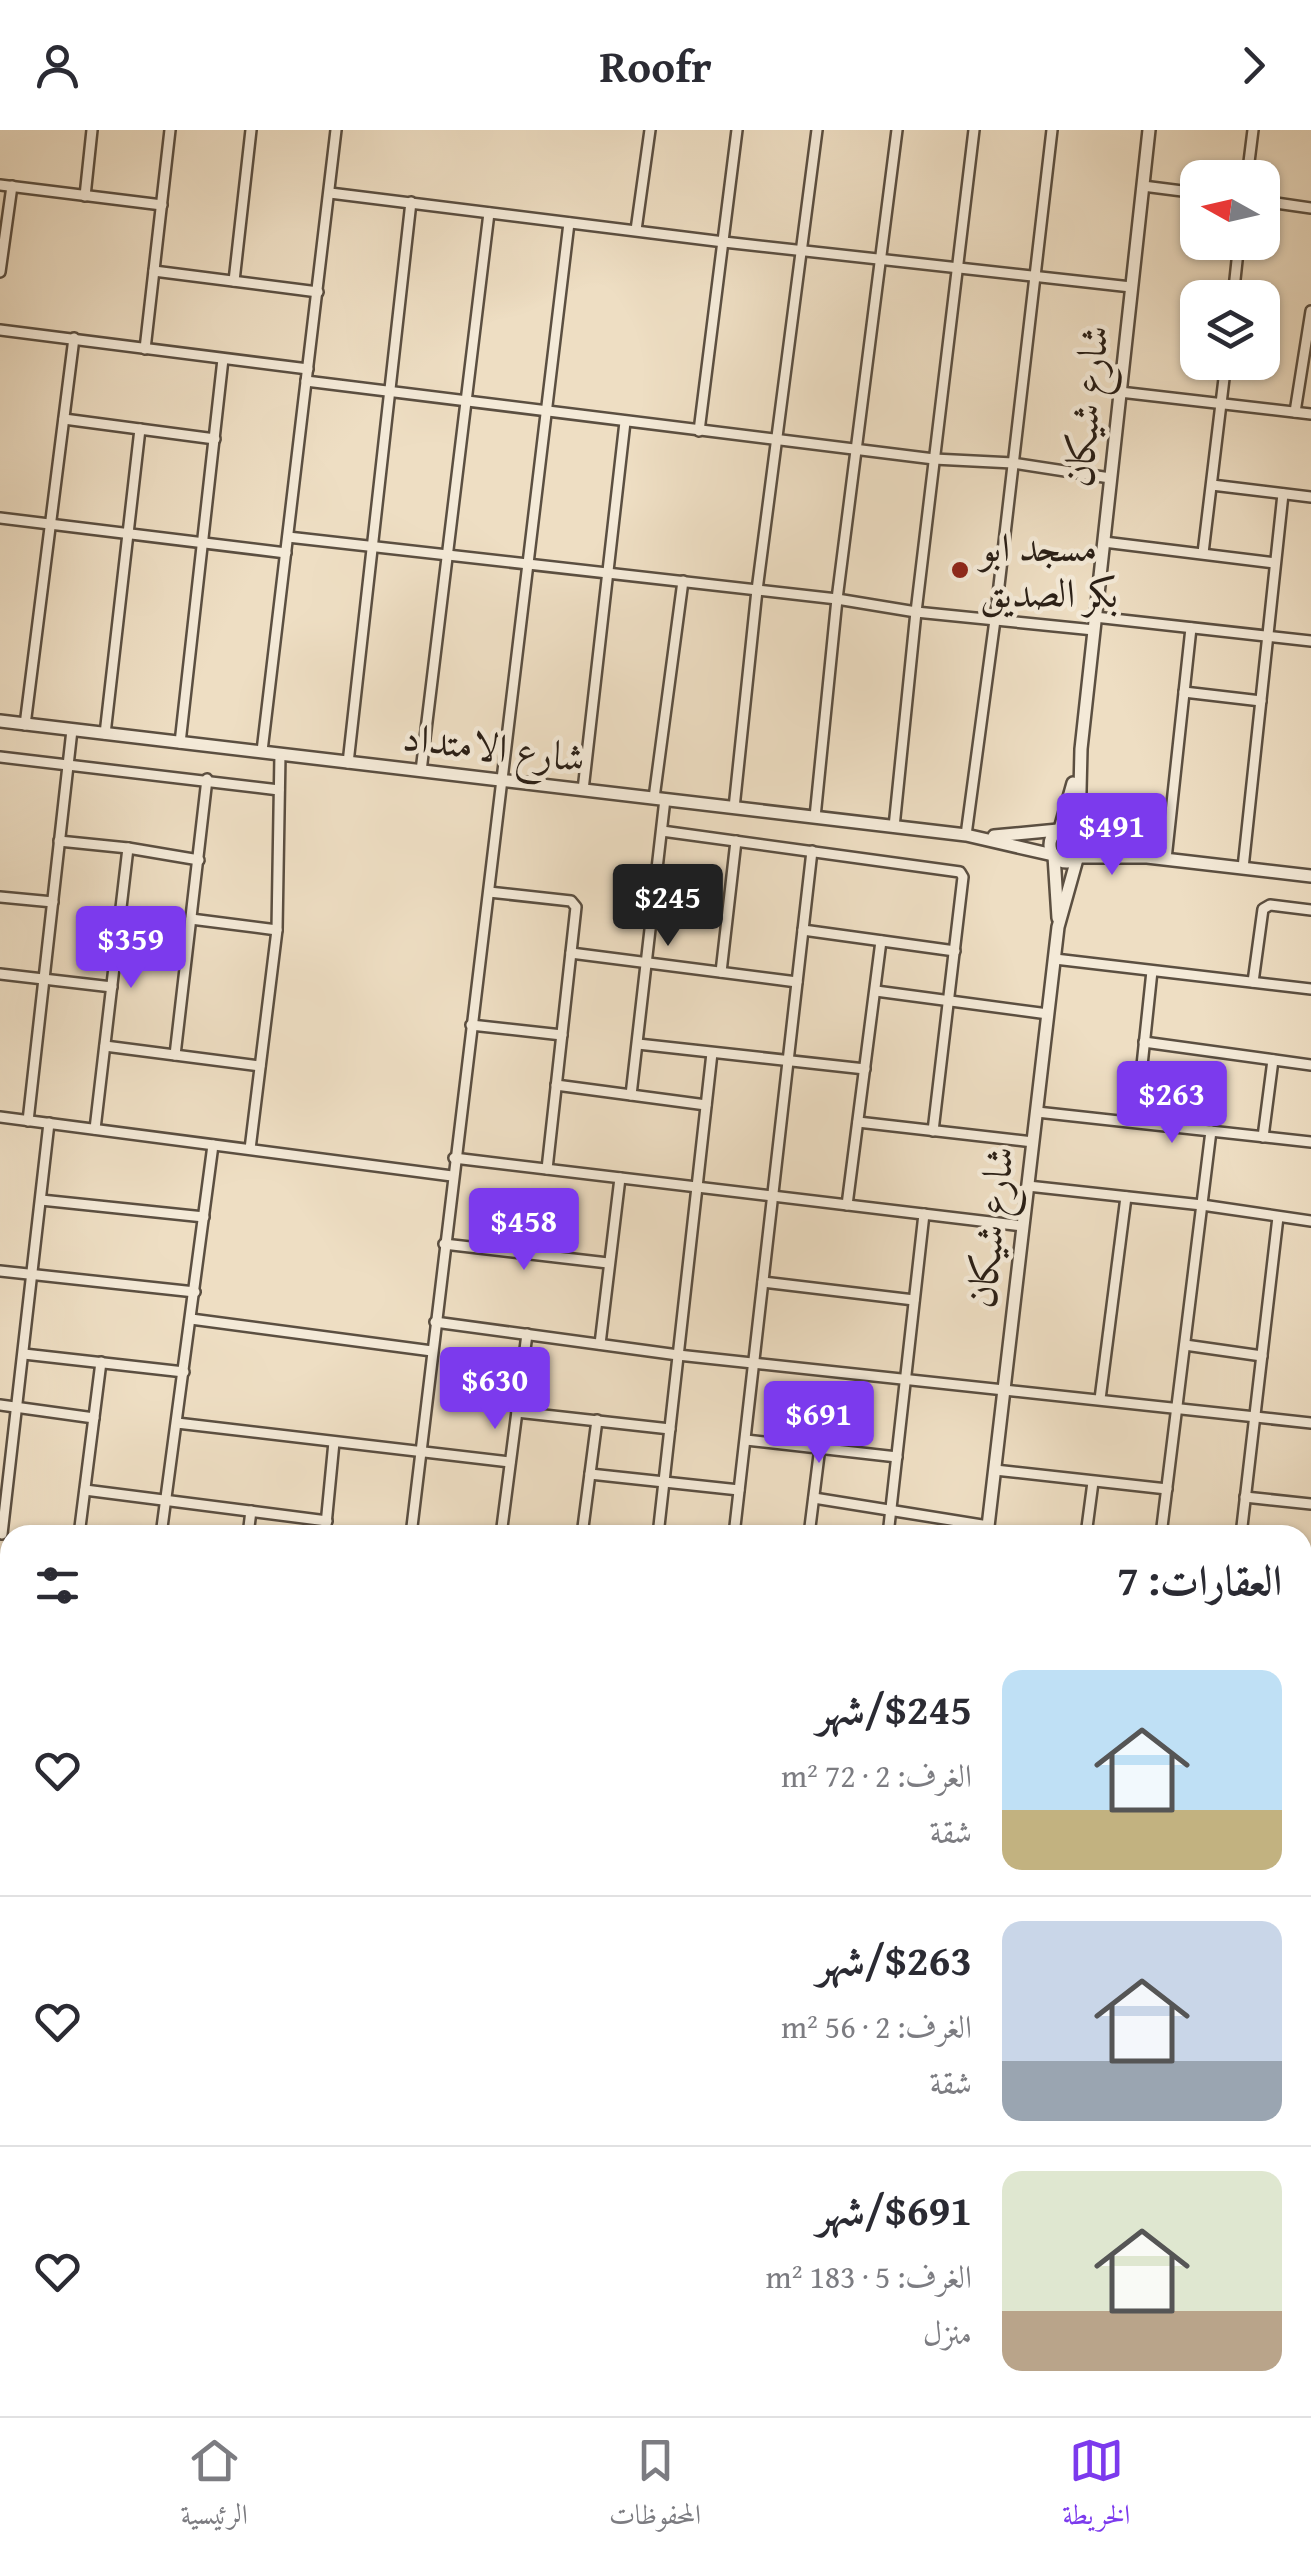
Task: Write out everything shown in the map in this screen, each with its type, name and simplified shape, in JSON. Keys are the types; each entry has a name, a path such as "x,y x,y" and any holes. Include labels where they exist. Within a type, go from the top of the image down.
{"street":[{"path":"85,196 92,130"},
{"path":"145,349 170,130"},
{"path":"234,281 251,130"},
{"path":"262,751 336,130"},
{"path":"636,230 650,130"},
{"path":"700,431 737,130"},
{"path":"734,808 756,590 817,130"},
{"path":"814,817 837,599 897,130"},
{"path":"894,827 974,130"},
{"path":"973,836 1052,130"},
{"name":"شارع شيكان","path":"1079,834 1081,750 1149,130"},
{"path":"1249,160 1253,130"},
{"path":"0,184 162,206"},
{"path":"0,272 12,186"},
{"path":"1143,186 1180,191"},
{"path":"330,193 1132,287"},
{"path":"348,762 411,202"},
{"path":"1280,204 1311,208"},
{"path":"422,770 489,213"},
{"path":"412,1525 568,223"},
{"path":"154,271 318,292"},
{"path":"1294,412 1311,310"},
{"path":"0,330 223,358 390,392 934,459 1014,463 1110,478"},
{"path":"25,725 74,338"},
{"path":"180,742 223,358"},
{"path":"1203,553 1224,380"},
{"path":"1120,392 1311,414"},
{"path":"64,419 215,440"},
{"path":"582,790 625,422"},
{"path":"105,734 140,428"},
{"path":"1212,485 1311,496"},
{"path":"1243,868 1283,494"},
{"path":"0,518 286,554"},
{"path":"288,537 837,599 916,612 995,620 1192,628 1311,641"},
{"path":"1104,542 1275,563"},
{"path":"631,1094 662,831 659,798 683,581"},
{"path":"1166,859 1192,628"},
{"path":"1184,692 1261,701"},
{"name":"شارع الامتداد","path":"0,722 973,836 1054,856"},
{"path":"28,1121 72,730"},
{"name":"شارع شيكان","path":"1059,830 1081,750"},
{"path":"250,1149 277,930 280,754"},
{"path":"0,758 279,790"},
{"path":"174,1055 207,779"},
{"path":"1147,857 1068,828 1059,830 1050,842 1054,856 1068,862 1078,858 1147,857 1311,876"},
{"name":"شارع الامتداد","path":"973,836 1059,830"},
{"path":"662,831 960,872 963,877 934,1131"},
{"path":"1078,858 1084,848 1079,834"},
{"path":"59,841 199,860"},
{"path":"721,972 736,841"},
{"path":"96,1129 128,848"},
{"path":"735,1525 812,851"},
{"name":"شارع شيكان","path":"1054,856 1058,927"},
{"name":"شارع شيكان","path":"989,1525 1058,927 1078,858"},
{"path":"489,892 574,903 548,1169"},
{"path":"0,897 53,902"},
{"path":"1253,982 1264,909 1270,906 1311,910"},
{"path":"192,919 277,930"},
{"path":"803,930 955,951"},
{"path":"847,1204 881,941"},
{"path":"571,953 797,982"},
{"path":"1054,959 1311,989"},
{"path":"1136,1122 1152,970"},
{"path":"0,974 112,986"},
{"path":"876,990 1048,1014"},
{"path":"472,1025 562,1035"},
{"path":"1144,1042 1311,1065"},
{"path":"638,1044 865,1069"},
{"path":"105,1046 260,1066"},
{"path":"659,1525 712,1053"},
{"path":"1263,1137 1273,1060"},
{"path":"556,1085 706,1105"},
{"path":"1036,1112 1311,1140"},
{"path":"0,1117 452,1176"},
{"path":"858,1122 1033,1142"},
{"path":"5,1525 49,1123"},
{"path":"1162,1525 1211,1131"},
{"path":"162,1525 213,1145"},
{"path":"454,1158 1023,1226"},
{"path":"600,1344 620,1178"},
{"path":"1028,1186 1311,1221"},
{"path":"1100,1399 1126,1197"},
{"path":"42,1200 204,1217"},
{"path":"889,1525 924,1214"},
{"path":"1242,1525 1278,1217"},
{"path":"444,1244 608,1263"},
{"path":"0,1272 195,1292"},
{"path":"763,1282 914,1300"},
{"path":"192,1319 432,1350"},
{"path":"435,1322 678,1355 1311,1423"},
{"path":"503,1525 526,1334"},
{"path":"1185,1344 1262,1356"},
{"path":"24,1354 184,1372"},
{"path":"80,1525 101,1362"},
{"path":"0,1405 94,1418"},
{"path":"516,1412 670,1428"},
{"path":"583,1525 597,1420"},
{"path":"177,1423 510,1462"},
{"path":"746,1440 896,1456"},
{"path":"326,1525 334,1442"},
{"path":"810,1525 820,1447"},
{"path":"994,1470 1167,1489"},
{"path":"590,1474 739,1490"},
{"path":"1087,1525 1093,1482"},
{"path":"84,1490 326,1521"},
{"path":"1245,1496 1311,1504"},
{"path":"814,1498 960,1525"},
{"path":"249,1525 250,1512"}],"place":[{"name":"مسجد ابو بكر الصديق","path":"960,570"}]}
